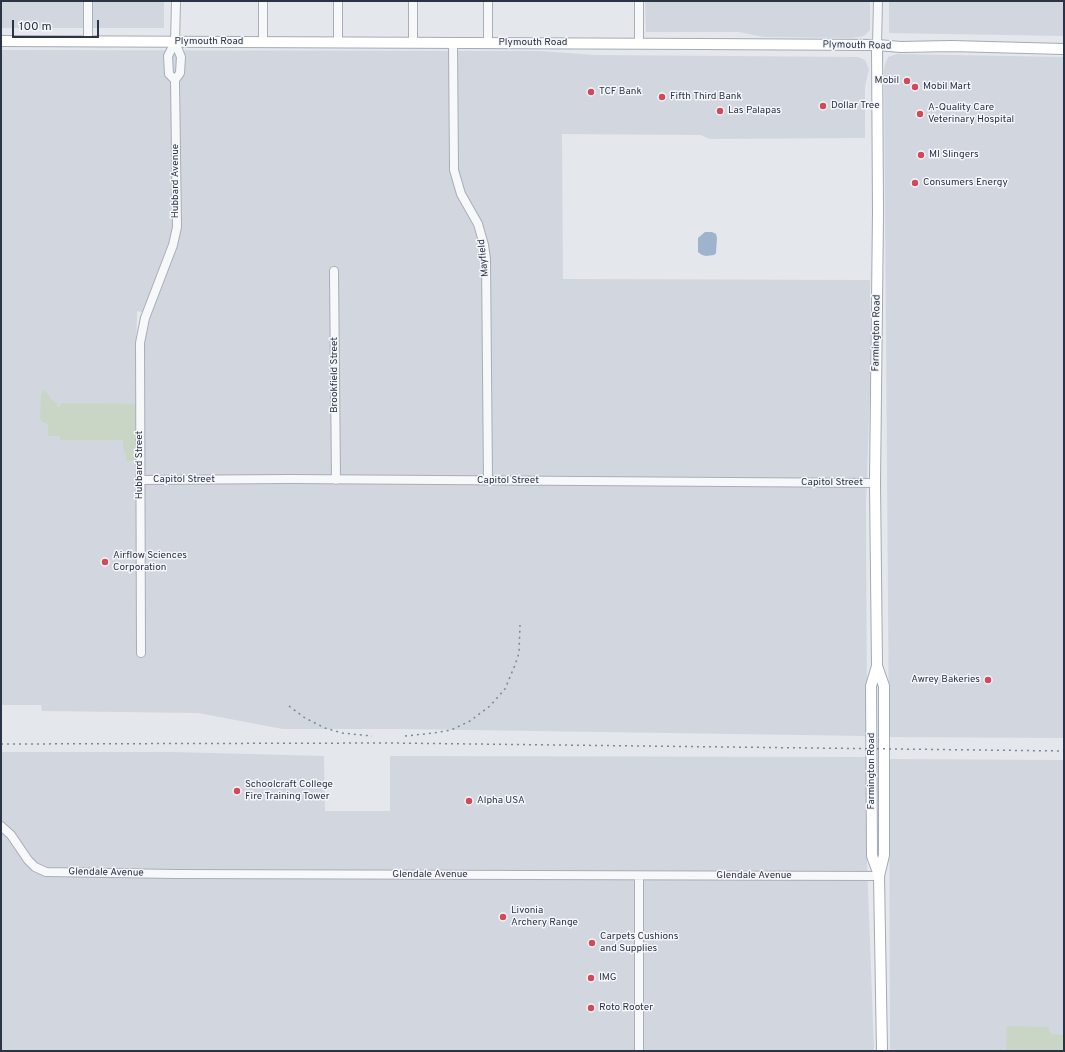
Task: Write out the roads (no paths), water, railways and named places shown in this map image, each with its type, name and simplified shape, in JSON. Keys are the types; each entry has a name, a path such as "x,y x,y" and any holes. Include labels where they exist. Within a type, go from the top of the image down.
{"main road":[{"name":"Plymouth Road","path":"1,41 639,43 877,45 901,47 951,46 1064,49"},
{"name":"Farmington Road","path":"877,45 878,212 875,483 877,666 871,686 872,856 879,876 882,1051"}],"street":[{"path":"88,1 88,41"},
{"path":"175,42 176,1"},
{"path":"263,1 263,42"},
{"path":"338,1 338,42"},
{"path":"413,1 413,42"},
{"path":"488,1 488,43"},
{"path":"639,1 639,43"},
{"name":"Farmington Road","path":"877,45 878,1"},
{"name":"Hubbard Avenue","path":"175,42 168,56 169,74 175,80"},
{"name":"Hubbard Avenue","path":"160,280 177,227 175,80 180,73 181,57 175,42"},
{"name":"Mayfield","path":"453,43 454,170 461,194 478,224 486,259 488,480"},
{"name":"Brookfield Street","path":"334,271 336,480"},
{"name":"Hubbard Street","path":"141,652 140,343 145,319 160,280"},
{"name":"Capitol Street","path":"140,480 488,480 875,483"},
{"name":"Glendale Avenue","path":"1,826 11,835 30,863 46,872 184,874 879,876"},
{"path":"639,876 639,1051"}],"water":[{"path":"705,232 712,232 716,234 716,253 714,255 706,256 698,252 698,238"}],"railway":[{"path":"405,736 451,730 470,721 490,706 505,689 515,665 519,653 520,625"},
{"path":"289,706 305,718 325,728 342,733 372,736"},
{"path":"1,744 391,743 1064,751"}],"place":[{"name":"Mobil","path":"907,81"},
{"name":"Mobil Mart","path":"915,87"},
{"name":"TCF Bank","path":"591,92"},
{"name":"Fifth Third Bank","path":"662,97"},
{"name":"Dollar Tree","path":"823,106"},
{"name":"Las Palapas","path":"720,111"},
{"name":"A-Quality Care Veterinary Hospital","path":"920,114"},
{"name":"MI Slingers","path":"921,155"},
{"name":"Consumers Energy","path":"915,183"},
{"name":"Airflow Sciences Corporation","path":"105,562"},
{"name":"Awrey Bakeries","path":"988,680"},
{"name":"Schoolcraft College Fire Training Tower","path":"237,791"},
{"name":"Alpha USA","path":"469,801"},
{"name":"Livonia Archery Range","path":"503,917"},
{"name":"Carpets Cushions and Supplies","path":"592,943"},
{"name":"IMG","path":"591,978"},
{"name":"Roto Rooter","path":"591,1008"}]}
